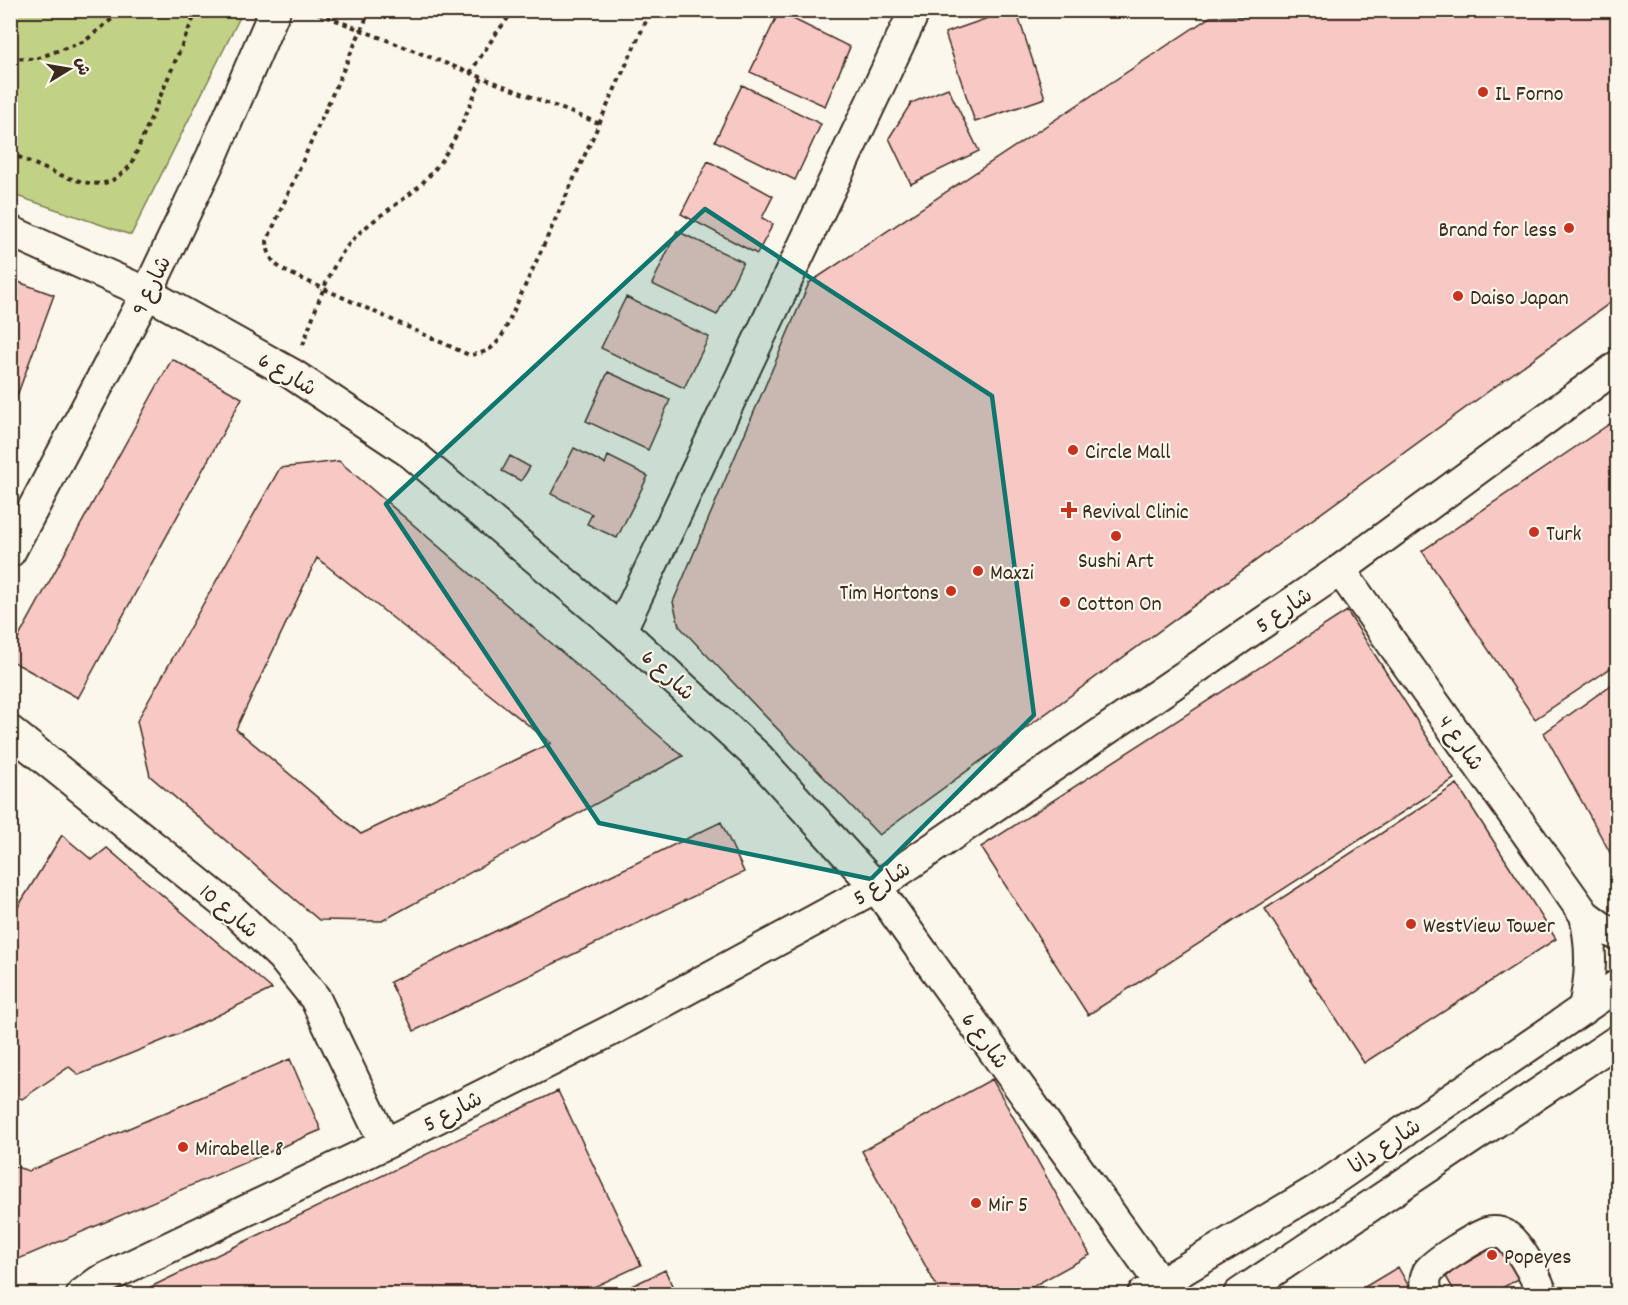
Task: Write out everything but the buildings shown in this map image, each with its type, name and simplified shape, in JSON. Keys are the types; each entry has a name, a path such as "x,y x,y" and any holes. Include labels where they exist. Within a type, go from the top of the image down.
{"street":[{"name":"شارع 9","path":"10,552 147,293 212,156 275,10"},
{"path":"621,630 915,10"},
{"name":"شارع 6","path":"10,231 147,293 292,374 411,453 621,630 758,757 876,887 1157,1291"},
{"name":"شارع 5","path":"82,1294 98,1282 122,1270 385,1144 610,1031 876,887 1340,570 1617,366"},
{"name":"شارع 4","path":"1340,570 1585,915 1605,929 1617,934"},
{"name":"شارع 10","path":"10,731 236,913 282,957 315,998 385,1144"},
{"name":"شارع 4","path":"1583,1010 1592,962 1585,915"},
{"name":"شارع دانا","path":"1157,1291 1327,1184 1617,985"},
{"name":"شارع دانا","path":"1239,1294 1617,1040"},
{"path":"1427,1294 1426,1277 1435,1264 1481,1236 1496,1232 1503,1233 1514,1243 1533,1273 1542,1294"}],"path":[{"path":"10,58 34,59 85,41 123,10"},
{"path":"10,153 87,184 104,183 119,177 131,165 197,10"},
{"path":"310,10 598,123"},
{"path":"370,10 267,241 268,254 274,265 470,356 484,354 497,345 504,332 651,10"},
{"path":"470,73 514,10"},
{"path":"292,374 324,290 343,251 373,220 428,178 454,139 482,77"}],"highlighted area":[{"path":"705,209 992,396 1034,715 871,879 599,823 386,504"}],"green space":[{"path":"11,10 243,11 131,235 11,194"}],"place":[{"name":"IL Forno","path":"1483,92"},
{"name":"Brand for less","path":"1569,228"},
{"name":"Daiso Japan","path":"1458,296"},
{"name":"Circle Mall","path":"1073,450"},
{"name":"Revival Clinic","path":"1069,510"},
{"name":"Turk","path":"1534,532"},
{"name":"Sushi Art","path":"1116,536"},
{"name":"Maxzi","path":"978,571"},
{"name":"Tim Hortons","path":"951,591"},
{"name":"Cotton On","path":"1065,602"},
{"name":"WestView Tower","path":"1411,924"},
{"name":"Mirabelle 8","path":"183,1147"},
{"name":"Mir 5","path":"976,1203"},
{"name":"Popeyes","path":"1492,1255"}]}
